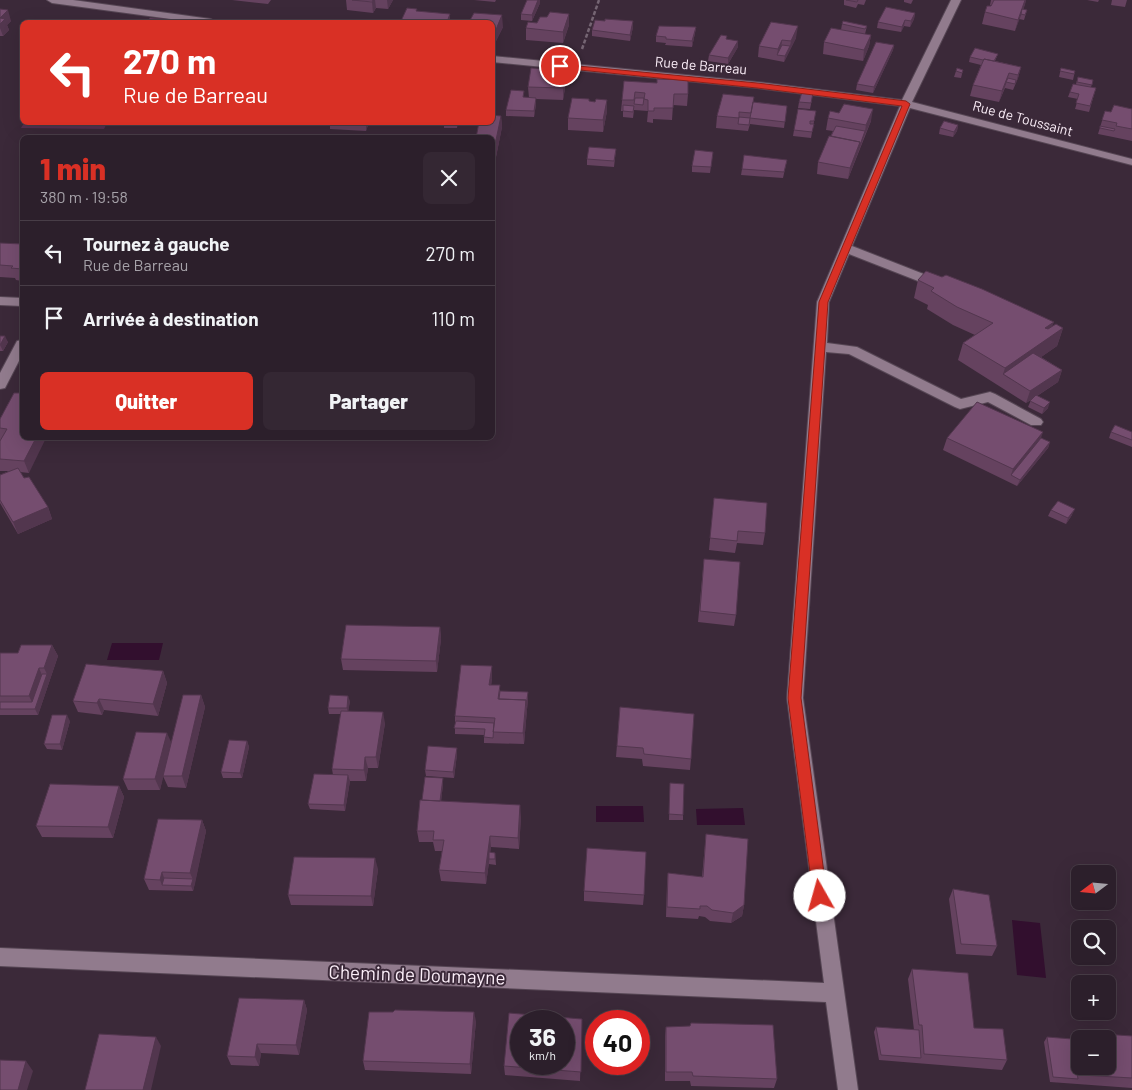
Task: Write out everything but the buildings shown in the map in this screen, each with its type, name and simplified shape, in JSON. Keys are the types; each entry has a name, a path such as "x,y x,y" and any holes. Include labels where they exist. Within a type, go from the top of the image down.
{"street":[{"path":"52,0 105,3 200,20"},
{"path":"848,1090 795,698 824,302 906,104 956,0"},
{"name":"Rue de Barreau","path":"495,60 757,85 906,104"},
{"name":"Rue de Toussaint","path":"906,104 1132,162"},
{"path":"846,248 956,292"},
{"path":"0,301 20,302"},
{"path":"820,347 852,350 960,404 990,397 1036,422"},
{"path":"0,385 20,348"},
{"name":"Chemin de Doumayne","path":"0,958 782,989 834,993"}],"path":[{"path":"576,68 599,0"}],"shaded area":[{"path":"23,125 106,125 104,129 21,128"},
{"path":"112,643 163,643 159,660 107,660"},
{"path":"596,806 643,806 644,822 596,822"},
{"path":"743,808 745,825 697,825 696,809"},
{"path":"1012,920 1040,923 1046,978 1017,975"}],"route":[{"path":"560,66 757,85 906,104 824,302 795,698 820,896"}]}
